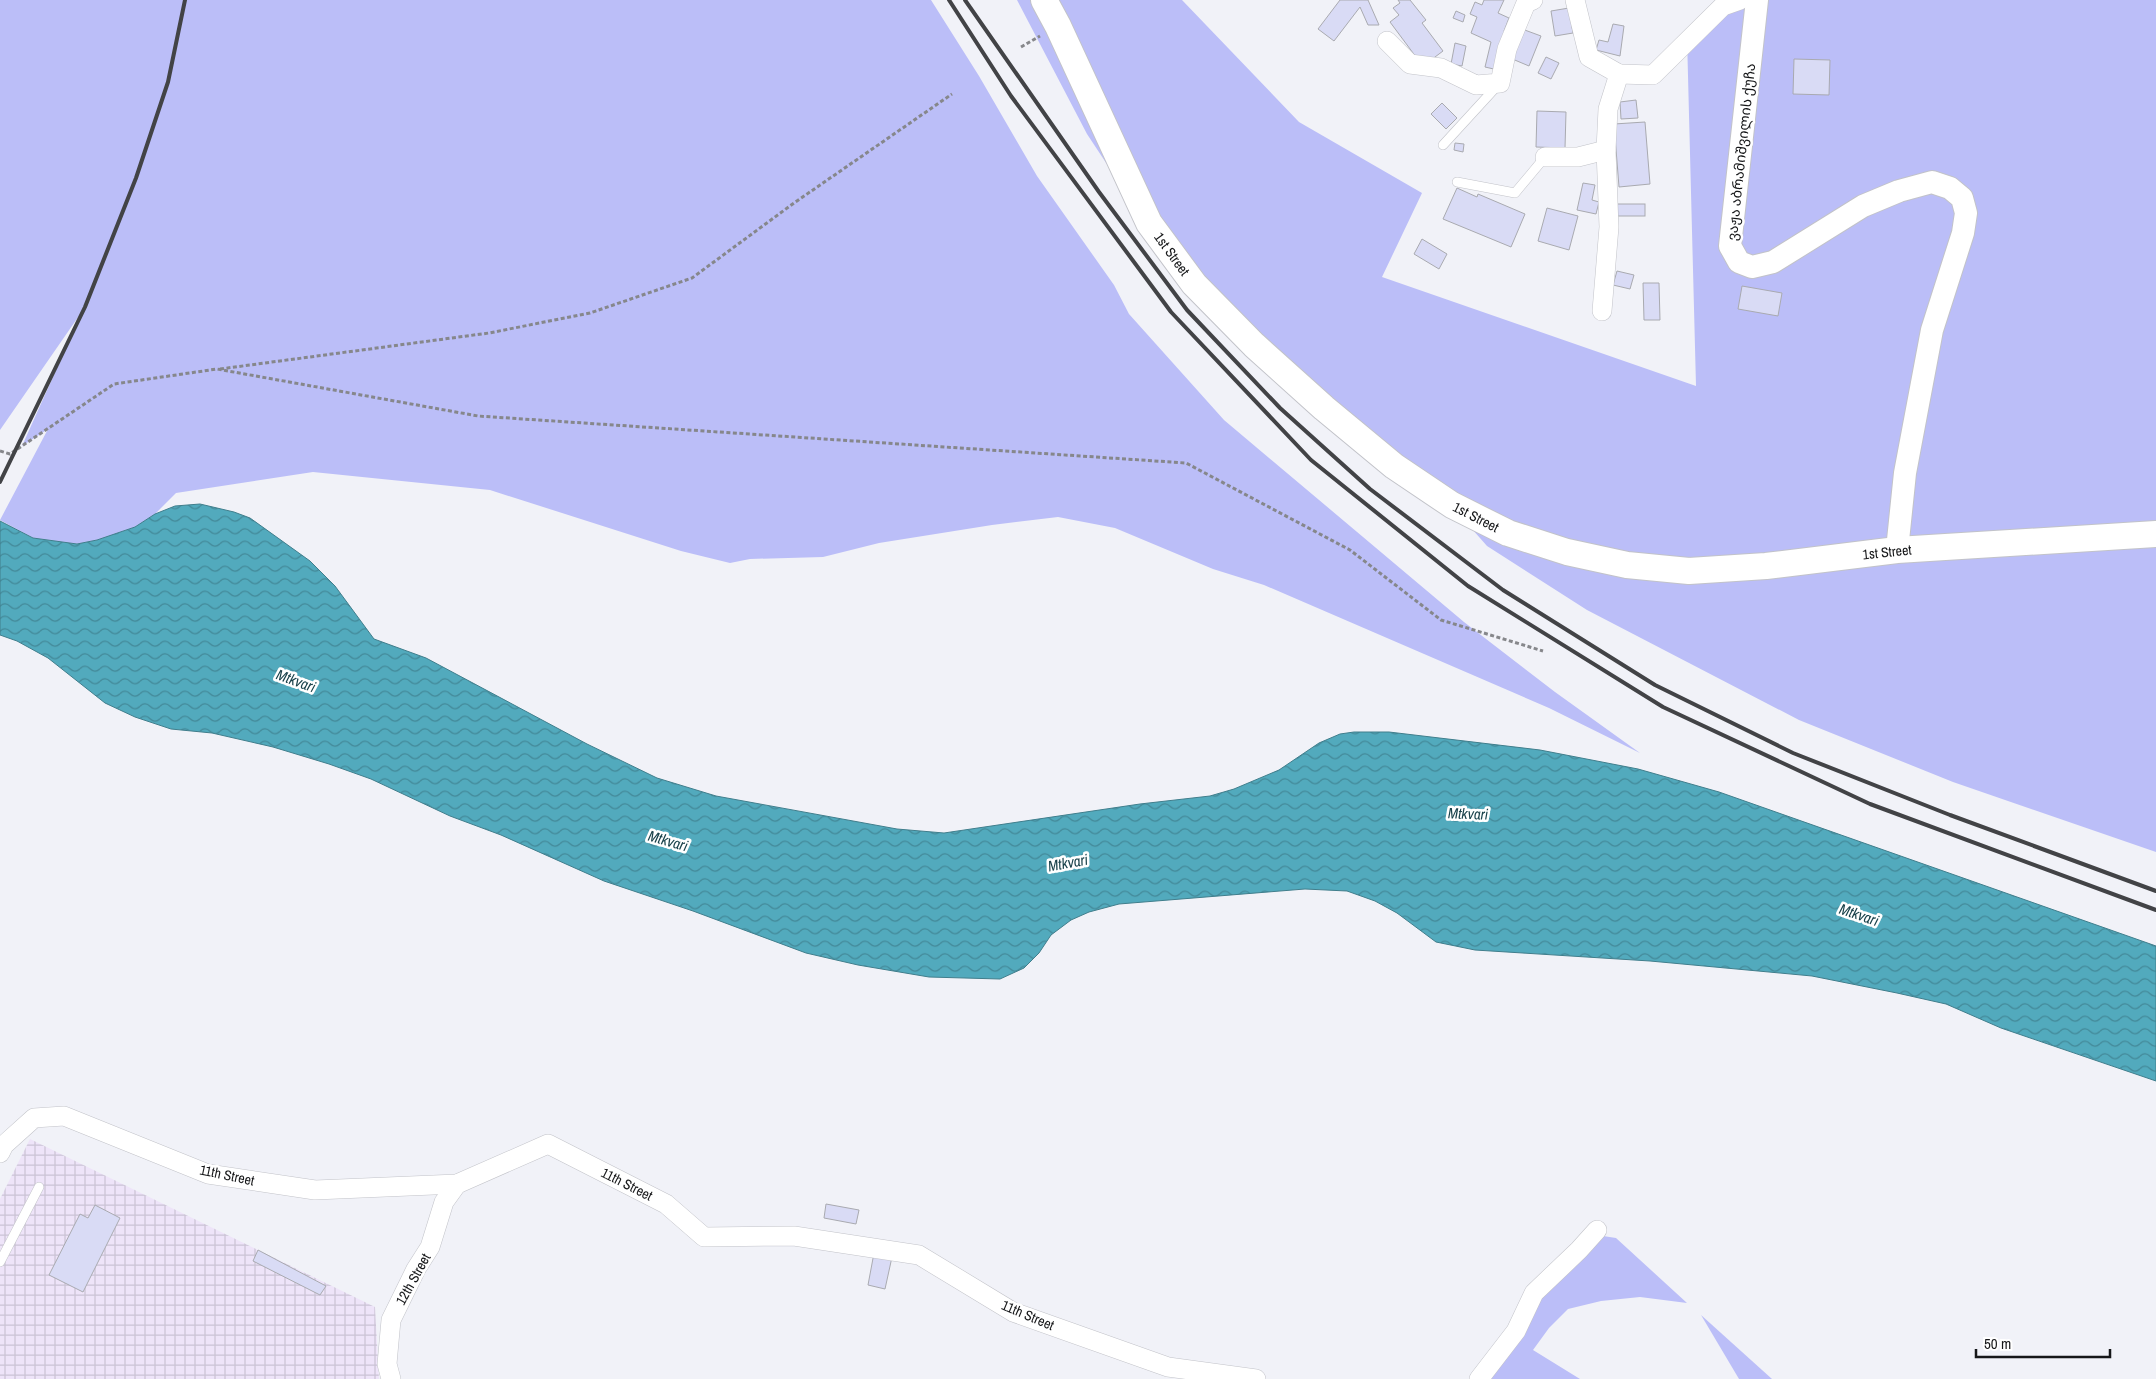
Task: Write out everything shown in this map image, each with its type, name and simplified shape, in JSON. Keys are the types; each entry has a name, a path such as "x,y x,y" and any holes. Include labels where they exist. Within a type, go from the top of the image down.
{"main road":[{"name":"1st Street","path":"1044,0 1058,26 1149,223 1194,284 1254,345 1324,408 1394,466 1452,505 1508,533 1567,552 1626,565 1689,572 1766,566 1897,550 2156,534"}],"street":[{"path":"1387,41 1410,64 1441,68 1476,86 1500,83 1507,49 1526,3 1533,0"},
{"path":"1576,0 1589,57 1619,74 1653,75 1723,6 1740,0"},
{"name":"ვაჟა აბრამიშვილის ქუჩა","path":"1757,0 1730,246 1738,262 1752,267 1773,262 1863,206 1899,191 1932,182 1950,188 1962,198 1966,213 1963,233 1932,330 1905,473 1897,550"},
{"path":"1602,312 1609,227 1606,150 1608,109 1619,74"},
{"path":"1545,157 1578,157 1606,150"},
{"name":"11th Street","path":"0,1153 4,1145 34,1118 64,1116 208,1174 315,1190 457,1184 548,1144 666,1204 704,1237 794,1236 919,1255 1013,1312 1168,1368 1256,1379"},
{"name":"12th Street","path":"391,1379 387,1364 392,1320 416,1269 430,1247 444,1202 457,1184"},
{"path":"1478,1379 1516,1331 1534,1293 1597,1230"}],"lane":[{"path":"1443,145 1500,83"},
{"path":"1457,182 1515,193 1545,157"},
{"path":"0,1262 40,1187"}],"path":[{"path":"0,451 10,454 114,384 489,333 590,313 692,278 794,203 952,94"},
{"path":"217,369 478,416 1186,463 1350,550 1441,620 1543,651"}],"shaded area":[{"path":"0,0 931,0 979,76 1037,176 1114,285 1129,314 1224,420 1464,622 1555,692 1640,753 1549,708 1264,585 1213,569 1115,528 1058,517 992,525 879,543 823,557 750,559 730,563 681,551 490,490 313,472 176,493 155,514 135,527 97,540 77,544 33,538 0,520 48,429 22,446 83,310 0,430"},
{"path":"1017,0 1182,0 1299,122 1422,193 1382,277 1696,386 1687,37 1722,0 2156,0 2156,852 1953,782 1799,720 1587,610 1487,546 1472,529 1188,287 1087,134"},
{"path":"30,1139 375,1307 379,1379 0,1379 0,1199"},
{"path":"1603,1236 1616,1238 1687,1303 1640,1297 1601,1301 1568,1309 1549,1328 1533,1350 1580,1379 1479,1379 1534,1293"},
{"path":"1701,1315 1772,1379 1739,1379"}],"water":[{"name":"Mtkvari","path":"200,504 250,518 310,561 335,586 374,639 426,658 587,744 657,778 716,796 897,829 944,833 1140,804 1210,796 1234,789 1279,770 1319,743 1340,734 1354,732 1389,732 1540,750 1638,769 1719,792 2156,946 2156,1081 2001,1028 1946,1004 1812,976 1650,961 1475,950 1436,942 1397,913 1375,901 1347,891 1305,889 1119,904 1089,912 1071,920 1051,935 1039,953 1024,968 1000,979 929,977 858,965 806,953 693,911 604,881 501,835 450,816 371,779 329,764 273,747 212,733 171,729 135,717 105,703 48,658 17,641 0,635 0,521 33,538 77,544 97,540 135,527 155,514 175,506"}],"building":[{"path":"1340,0 1368,0 1379,25 1368,25 1360,7 1334,41 1318,29"},
{"path":"1398,0 1410,0 1426,20 1422,23 1443,51 1427,63 1419,61 1390,22 1399,15 1393,8 1400,3"},
{"path":"1484,0 1504,0 1498,13 1509,18 1504,31 1509,33 1498,70 1485,67 1491,42 1471,33 1477,17 1470,14 1475,2 1482,5"},
{"path":"1569,8 1573,33 1555,36 1551,11"},
{"path":"1456,11 1465,15 1463,22 1453,18"},
{"path":"1613,24 1624,26 1620,56 1596,50 1599,40 1608,42"},
{"path":"1522,29 1541,36 1529,66 1510,58"},
{"path":"1455,43 1466,46 1462,66 1451,64"},
{"path":"1546,57 1559,63 1551,79 1538,73"},
{"path":"1794,59 1830,60 1829,95 1793,94"},
{"path":"1636,100 1638,118 1621,119 1620,102"},
{"path":"1442,103 1457,118 1446,129 1431,114"},
{"path":"1537,111 1566,112 1565,148 1536,147"},
{"path":"1645,122 1650,184 1619,187 1614,124"},
{"path":"1455,143 1464,144 1463,152 1454,150"},
{"path":"1583,183 1595,185 1592,200 1599,202 1596,214 1577,210"},
{"path":"1457,188 1477,197 1478,194 1525,214 1511,247 1443,219"},
{"path":"1615,204 1645,204 1645,216 1615,216"},
{"path":"1547,208 1578,216 1569,250 1538,241"},
{"path":"1422,239 1447,254 1439,269 1414,254"},
{"path":"1617,271 1634,275 1630,289 1613,285"},
{"path":"1643,283 1659,283 1660,320 1644,320"},
{"path":"1742,286 1782,293 1778,316 1738,309"},
{"path":"826,1204 859,1210 856,1224 824,1218"},
{"path":"95,1205 120,1218 83,1292 49,1275 80,1214 88,1218"},
{"path":"258,1250 326,1286 320,1295 253,1261"},
{"path":"874,1253 892,1257 885,1289 868,1285"}],"railway":[{"path":"0,482 85,307 136,178 168,82 185,0"},
{"path":"949,0 1011,96 1171,312 1311,460 1468,586 1663,707 1870,804 2156,910"},
{"path":"965,0 1099,192 1187,310 1280,408 1370,489 1503,590 1655,685 1793,753 1950,815 2156,891"}]}
